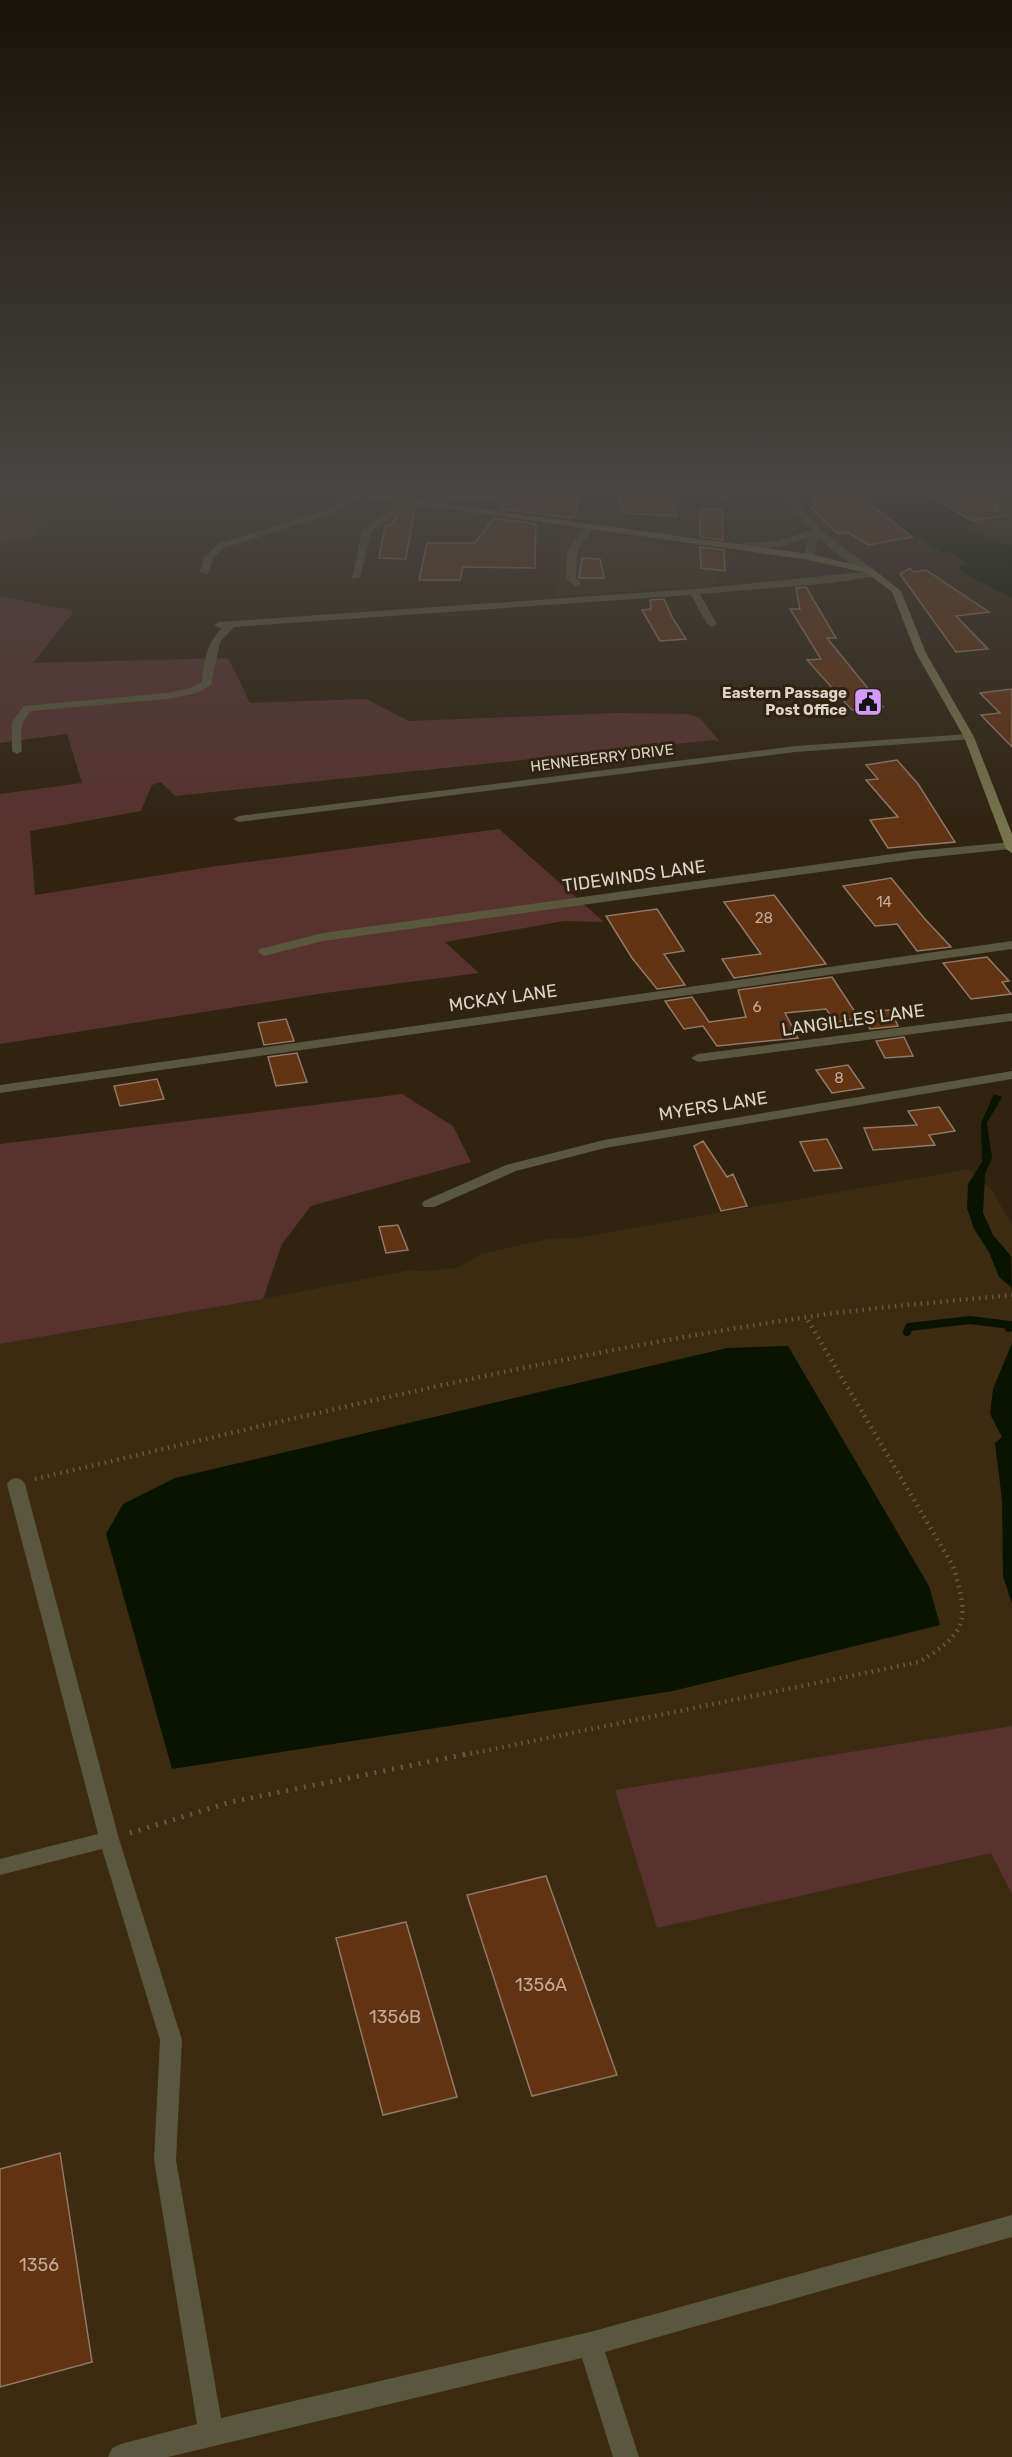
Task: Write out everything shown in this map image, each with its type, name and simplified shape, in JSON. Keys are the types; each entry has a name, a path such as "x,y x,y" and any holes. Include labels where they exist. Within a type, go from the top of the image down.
{"main road":[{"path":"903,601 921,653 969,737 1011,847"}],"street":[{"path":"219,625 569,601"},
{"path":"699,601 712,624"},
{"path":"17,751 16,725 20,713 28,708 167,696 193,691 207,683 209,651 217,638 232,624"},
{"name":"HENNEBERRY DRIVE","path":"239,819 795,749 969,737"},
{"name":"TIDEWINDS LANE","path":"264,952 323,937 914,855 1011,847"},
{"name":"MCKAY LANE","path":"0,1089 1012,945"},
{"name":"LANGILLES LANE","path":"698,1058 1012,1017"},
{"name":"MYERS LANE","path":"429,1204 511,1168 604,1144 1012,1075"},
{"path":"16,1484 109,1839 171,2040 165,2160 211,2433"},
{"path":"0,1867 109,1839"},
{"path":"121,2457 211,2433 590,2344 1012,2226"},
{"path":"590,2344 626,2457"}],"path":[{"path":"16,1484 265,1426 596,1355 806,1317 1012,1295"},
{"path":"109,1839 231,1802 919,1662 943,1648 960,1626 965,1603 952,1566 806,1317"}],"shaded area":[{"path":"0,601 23,601 74,611 33,663 228,658 250,703 366,699 409,721 617,713 688,714 700,718 720,742 714,740 175,796 161,782 152,785 141,811 30,831 35,895 217,866 499,829 604,922 564,921 445,942 479,973 325,993 0,1044 0,794 82,783 67,734 0,743"},
{"path":"402,1094 453,1126 471,1162 311,1206 282,1244 263,1299 0,1344 0,1144"},
{"path":"994,1094 1002,1097 987,1123 992,1158 985,1174 983,1213 993,1235 1011,1256 1012,1288 999,1277 989,1252 974,1229 967,1208 968,1184 982,1162 981,1123"},
{"path":"969,1169 992,1190 1012,1225 1012,2457 0,2457 0,1344 263,1299 410,1270 457,1268 481,1254 548,1239 577,1238"},
{"path":"1012,1343 1012,1604 1003,1576 1002,1500 995,1443 1002,1437 990,1414 993,1389"},
{"path":"788,1346 929,1586 940,1625 673,1691 172,1769 106,1534 123,1504 175,1478 727,1348"},
{"path":"1012,1726 1012,1894 991,1853 657,1928 615,1790"}],"building":[{"path":"650,601 665,601 686,639 660,641 642,610 651,609"},
{"path":"798,601 814,601 836,638 827,638 883,707 852,710 807,660 821,659 790,609 800,609"},
{"path":"919,601 972,601 989,612 956,616 988,649 956,652"},
{"path":"1012,689 1012,747 981,715 1000,713 980,693"},
{"path":"897,760 918,784 955,842 888,848 870,820 898,817 866,780 878,779 866,765"},
{"path":"891,878 951,947 917,951 897,924 875,926 843,886"},
{"path":"774,895 826,964 734,978 722,959 761,954 724,902"},
{"path":"657,909 684,951 664,954 685,985 657,989 632,958 606,916"},
{"path":"987,957 1009,981 1002,982 1011,994 971,999 943,963"},
{"path":"832,977 859,1018 836,1022 826,1009 785,1013 798,1038 717,1046 703,1026 684,1029 665,1001 692,997 709,1022 746,1017 738,990"},
{"path":"891,1010 898,1026 870,1029 861,1012"},
{"path":"286,1019 294,1041 264,1045 258,1023"},
{"path":"904,1037 913,1056 885,1058 876,1041"},
{"path":"297,1053 307,1082 276,1086 268,1057"},
{"path":"848,1065 864,1088 832,1093 816,1070"},
{"path":"157,1079 164,1099 120,1106 114,1086"},
{"path":"939,1107 955,1131 929,1135 935,1145 873,1150 864,1128 917,1125 908,1111"},
{"path":"827,1139 842,1168 814,1171 800,1142"},
{"path":"703,1141 727,1177 733,1174 747,1206 721,1211 694,1146"},
{"path":"398,1225 408,1250 386,1253 379,1227"},
{"path":"546,1876 617,2075 532,2096 467,1895"},
{"path":"406,1922 457,2097 383,2115 336,1938"},
{"path":"60,2153 92,2362 0,2387 0,2169"}],"waterway":[{"path":"907,1332 909,1327 970,1320 1010,1325 1009,1328"}],"place":[{"name":"Eastern Passage Post Office","path":"868,702"}]}
